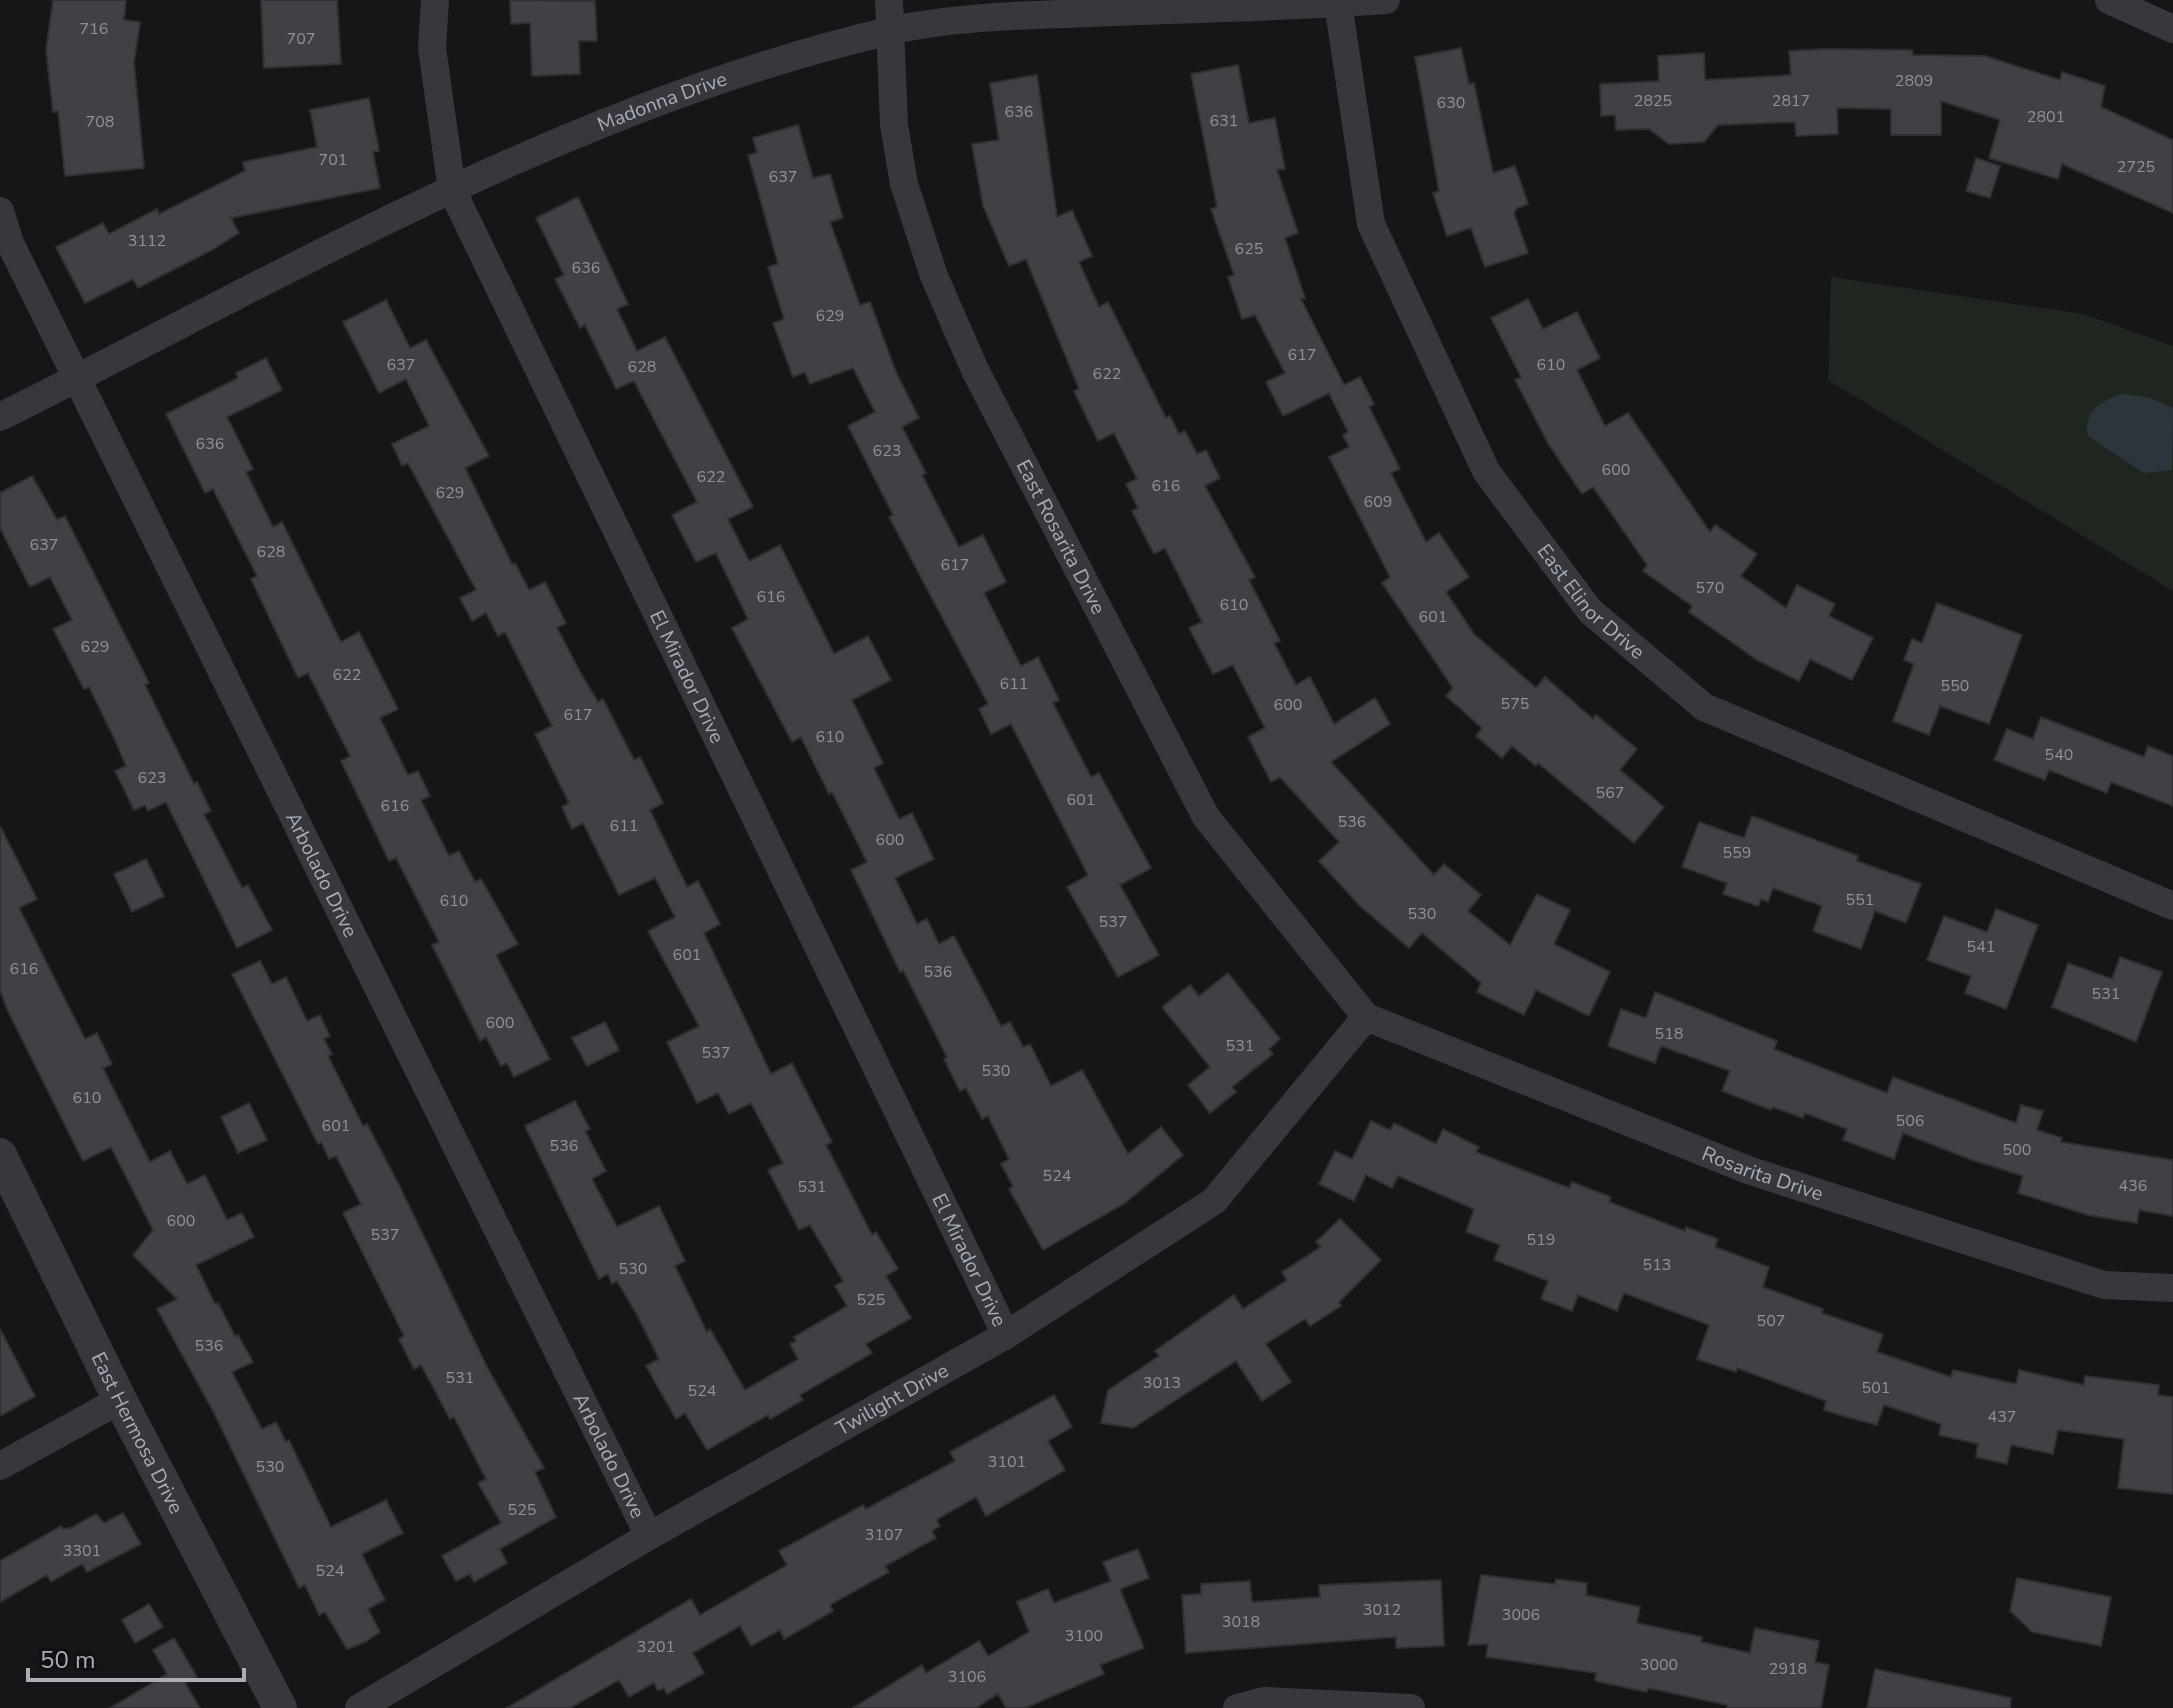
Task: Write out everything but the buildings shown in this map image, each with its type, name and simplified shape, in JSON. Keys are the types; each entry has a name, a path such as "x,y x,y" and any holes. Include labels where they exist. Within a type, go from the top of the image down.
{"street":[{"name":"El Mirador Drive","path":"435,0 432,48 452,190 1006,1335"},
{"name":"East Rosarita Drive","path":"889,0 887,31 894,125 904,184 934,276 975,370 1206,817 1366,1017"},
{"name":"Madonna Drive","path":"0,417 452,190 615,119 690,91 887,31 1024,15 1386,0"},
{"path":"2109,0 2173,29"},
{"name":"East Elinor Drive","path":"1338,3 1371,224 1486,471 1590,611 1704,707 2173,906"},
{"name":"Arbolado Drive","path":"0,211 10,243 649,1536"},
{"name":"Rosarita Drive","path":"1366,1017 1748,1170 2104,1285 2173,1288"},
{"name":"Twilight Drive","path":"359,1708 649,1536 1006,1335 1214,1201 1366,1017"},
{"name":"East Hermosa Drive","path":"0,1155 120,1400 280,1708"},
{"path":"0,1466 120,1400"},
{"path":"1237,1708 1264,1701 1411,1708"}],"shaded area":[{"path":"1831,277 2084,314 2173,346 2173,591 1828,380"},
{"path":"2123,394 2151,398 2173,408 2172,470 2144,473 2088,436 2088,420 2095,408"}]}
